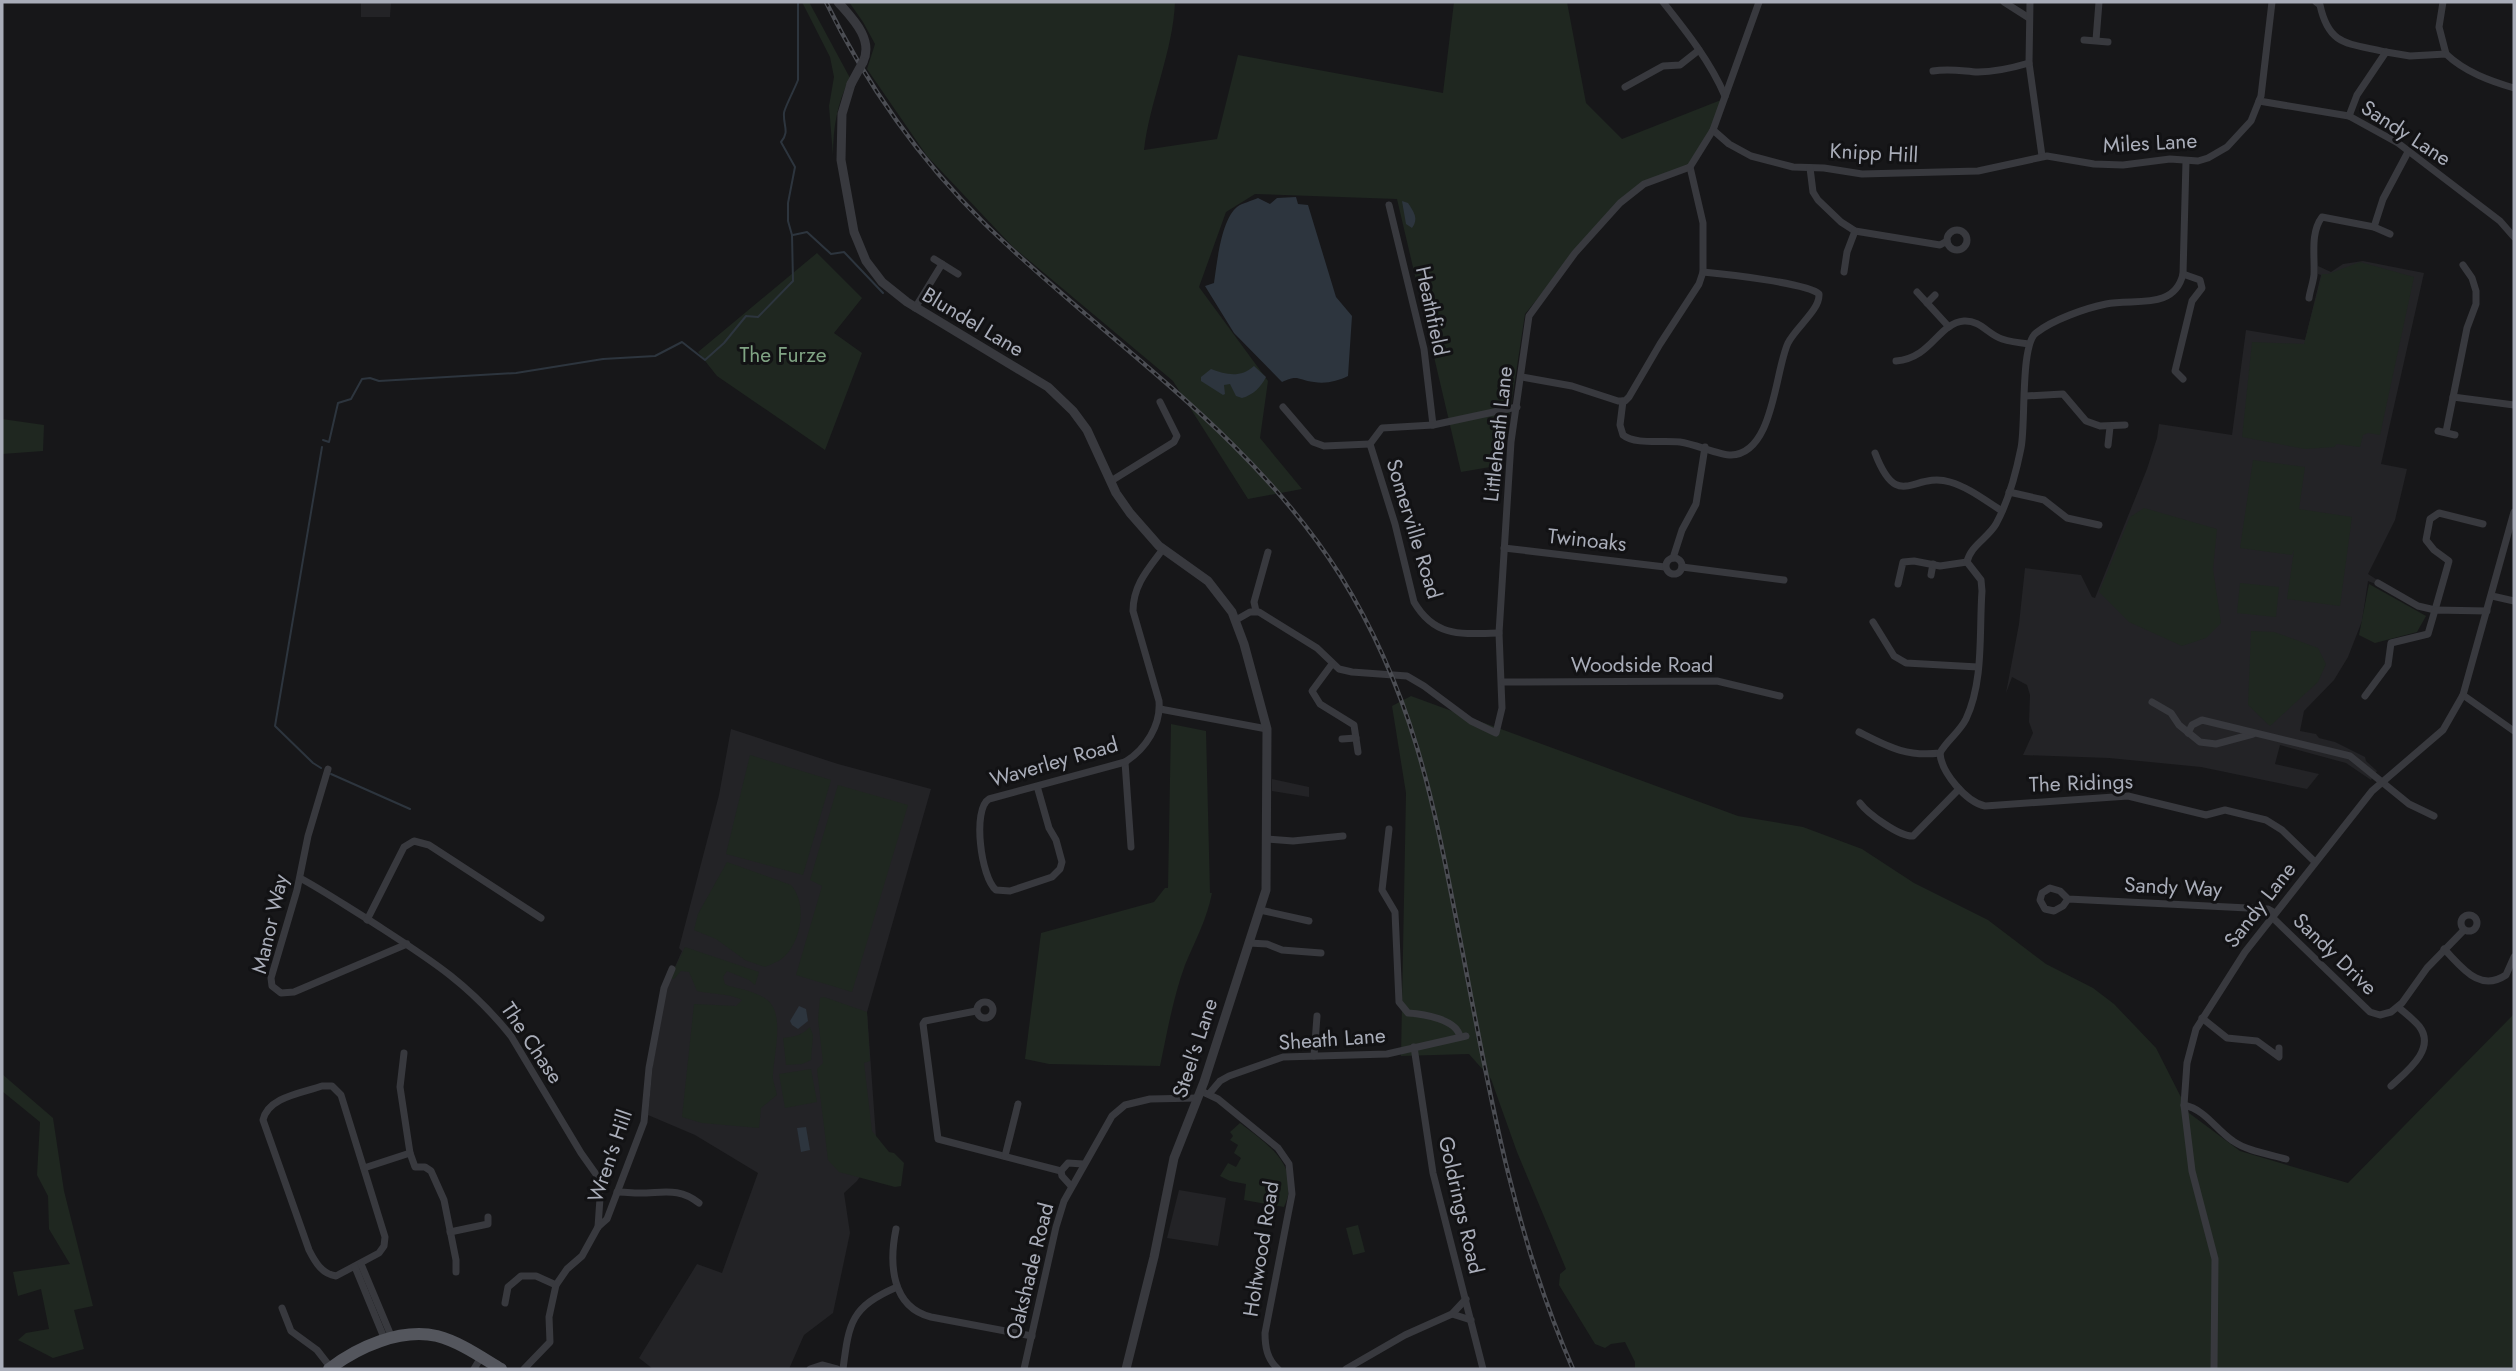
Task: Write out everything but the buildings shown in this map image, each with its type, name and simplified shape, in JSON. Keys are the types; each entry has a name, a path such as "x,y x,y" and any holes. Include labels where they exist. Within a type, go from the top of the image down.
{"main road":[{"path":"330,1368 353,1353 389,1339 422,1335 437,1336 501,1369"}],"street":[{"name":"Blundel Lane","path":"838,2 864,38 867,50 851,84 842,114 840,146 854,232 866,261 893,292 915,308 1058,394 1087,430 1111,481 1130,513 1163,549 1208,581 1236,620 1267,732"},
{"path":"1663,2 1699,50 1718,79 1725,96"},
{"path":"1703,272 1814,289 1819,294 1819,300 1790,339 1783,354 1772,408 1753,444 1743,453 1730,455 1705,447 1670,441 1635,442 1623,435 1620,425 1623,401 1629,397 1699,284 1703,272 1703,223 1690,167 1713,130 1759,2"},
{"path":"2005,2 2029,18"},
{"path":"2030,2 2029,63 2042,156"},
{"path":"2096,40 2099,2"},
{"name":"Miles Lane","path":"2042,156 2094,164 2123,165 2170,159 2186,161 2208,158 2227,147 2251,121 2259,101 2272,2"},
{"path":"2443,2 2439,27 2446,54 2474,74 2514,88"},
{"path":"2320,3 2324,24 2332,35 2343,41 2410,56 2446,54"},
{"path":"2084,40 2108,42"},
{"path":"1625,87 1663,66 1680,65 1699,50"},
{"path":"2349,116 2357,95 2386,52"},
{"path":"1933,71 1948,68 1977,72 2005,71 2029,63"},
{"name":"Sandy Lane","path":"2259,101 2349,116 2408,152 2500,221 2514,237"},
{"name":"Knipp Hill","path":"1713,130 1729,144 1751,156 1793,167 1862,174 1978,171 2042,156"},
{"path":"2374,227 2383,199 2408,152"},
{"path":"1967,562 1969,556 1994,528 2009,492 2022,447 2029,344 2037,332 2107,303 2149,301 2167,297 2181,284 2186,161"},
{"name":"Littleheath Lane","path":"1332,664 1347,671 1399,674 1415,680 1471,721 1496,733 1503,708 1499,633 1511,442 1529,316 1575,253 1620,203 1644,184 1690,167"},
{"path":"1810,168 1813,192 1818,200 1855,231 1940,244 1947,242"},
{"name":"Heathfield","path":"1389,205 1424,349 1433,425"},
{"path":"2309,298 2314,275 2313,249 2318,223 2322,217 2374,227 2390,234"},
{"path":"1844,272 1855,231"},
{"path":"934,259 958,274"},
{"path":"915,308 942,264"},
{"path":"2446,433 2467,328 2476,304 2476,290 2472,278 2463,265"},
{"path":"2183,274 2200,280 2202,288 2192,301 2175,371 2183,379"},
{"path":"2301,286 2311,286"},
{"path":"1917,292 1949,327"},
{"path":"1927,303 1935,295"},
{"path":"1896,361 1921,354 1954,323 1966,320 1976,323 2000,339 2029,344"},
{"path":"1907,360 1908,370"},
{"path":"1522,377 1573,386 1623,401"},
{"path":"2025,396 2063,394 2086,421 2110,426 2125,425"},
{"path":"2453,397 2514,405"},
{"path":"1111,481 1174,442 1177,436 1160,402"},
{"path":"1283,407 1313,442 1324,446 1370,444"},
{"name":"Somerville Road","path":"1499,633 1457,634 1439,628 1420,613 1414,602 1395,524 1370,444 1382,428 1433,425 1517,407"},
{"path":"2108,446 2110,426"},
{"path":"1673,558 1682,530 1696,504 1705,447"},
{"path":"1875,453 1885,475 1893,483 1901,485 1948,481 2002,510"},
{"path":"2009,492 2045,500 2063,516 2099,524"},
{"path":"2087,522 2090,511"},
{"name":"Sandy Lane","path":"2214,1369 2215,1259 2192,1171 2184,1105 2187,1063 2196,1029 2245,952 2372,791 2443,730 2463,695 2514,512"},
{"path":"2365,696 2388,665 2391,643 2428,634 2449,561 2426,540 2430,519 2439,513 2483,524"},
{"name":"Twinoaks","path":"1504,548 1665,567 1670,574 1675,575 1682,567 1784,580"},
{"path":"1163,549 1140,580 1133,598 1133,611 1160,709 1267,732"},
{"path":"1256,611 1254,602 1268,552"},
{"path":"1665,567 1668,560 1673,558 1679,560 1682,567"},
{"path":"1898,584 1902,562 1914,561 1940,566 1967,562"},
{"path":"1859,732 1903,752 1920,755 1940,753 1965,720 1973,700 1978,667 1982,584 1967,562"},
{"path":"1931,575 1933,564"},
{"path":"2378,583 2418,606 2435,610 2487,611"},
{"path":"2492,596 2514,601"},
{"path":"1236,620 1256,611 1310,643 1332,664 1313,687 1314,696 1320,705 1351,722 1358,752"},
{"path":"1872,622 1894,656 1906,663 1978,667"},
{"name":"Woodside Road","path":"1503,682 1717,681 1780,696"},
{"path":"2463,695 2514,731"},
{"path":"2152,702 2171,713 2200,742 2213,744 2253,734"},
{"name":"Waverley Road","path":"1037,786 1049,828 1056,840 1062,862 1060,869 1058,874 1052,877 1003,892 996,890 988,883 982,852 980,810 984,802 989,799 1125,762 1146,742 1157,723 1160,709"},
{"path":"2189,733 2192,725 2202,720 2350,756 2409,804 2434,816"},
{"name":"Steel's Lane","path":"1126,1369 1157,1245 1170,1172 1202,1094 1266,883 1267,732"},
{"path":"1342,739 1356,738"},
{"name":"The Ridings","path":"1940,753 1941,761 1967,799 1985,806 2129,796 2206,814 2225,810 2241,812 2266,820 2282,830 2315,863"},
{"path":"1125,762 1131,847"},
{"name":"Manor Way","path":"328,769 271,978 276,991 281,993 307,987 407,944"},
{"path":"1860,803 1906,837 1913,836 1959,789"},
{"name":"Sheath Lane","path":"1202,1094 1220,1081 1283,1057 1374,1056 1463,1036 1457,1028 1431,1015 1408,1013 1399,1002 1395,912 1382,890 1389,829"},
{"path":"1267,839 1293,841 1343,836"},
{"path":"367,920 404,847 414,841 429,845 541,918"},
{"name":"The Chase","path":"300,878 343,902 466,986 511,1035 598,1177 598,1227"},
{"name":"Sandy Way","path":"2068,900 2268,909 2274,915"},
{"path":"1260,910 1309,921"},
{"name":"Sandy Drive","path":"2274,915 2370,1012 2380,1015 2398,1007 2427,968 2464,929"},
{"path":"1249,943 1267,944 1282,950 1321,953"},
{"path":"2444,949 2470,974 2489,983 2506,975 2514,957"},
{"name":"Wren's Hill","path":"524,1369 550,1342 549,1317 556,1285 585,1251 598,1227 607,1219 644,1122 649,1068 664,988 671,969"},
{"path":"2391,1086 2396,1075 2419,1057 2424,1048 2420,1027 2398,1007"},
{"path":"976,1011 923,1024 938,1139 1061,1171"},
{"path":"1314,1056 1317,1016"},
{"path":"2202,1018 2228,1038 2257,1041 2279,1057 2279,1048"},
{"name":"Goldrings Road","path":"1414,1047 1433,1173 1483,1369"},
{"path":"404,1053 400,1087 410,1153 415,1167 425,1167 431,1171 444,1200 456,1272"},
{"path":"322,1086 336,1088 341,1095 385,1241 379,1253 358,1266 341,1275 331,1275 313,1260 264,1125 266,1110 274,1103 322,1086"},
{"name":"Oakshade Road","path":"1024,1369 1056,1227 1071,1186 1112,1115 1125,1105 1150,1099 1202,1094"},
{"name":"Holtwood Road","path":"1202,1094 1284,1154 1291,1173 1292,1194 1265,1333 1267,1352 1278,1369"},
{"path":"1004,1156 1018,1104"},
{"path":"2184,1105 2201,1111 2215,1128 2235,1143 2286,1159"},
{"path":"363,1168 410,1153"},
{"path":"1061,1171 1068,1163 1083,1164"},
{"path":"1061,1171 1065,1181 1071,1186"},
{"path":"617,1192 639,1194 670,1190 683,1193 699,1203"},
{"path":"450,1233 488,1224 488,1217"},
{"path":"896,1229 892,1258 897,1287 900,1296 919,1314 1032,1336"},
{"path":"358,1266 389,1339"},
{"path":"505,1303 508,1287 521,1276 536,1276 556,1285"},
{"path":"843,1369 846,1341 855,1315 865,1304 897,1287"},
{"path":"1346,1369 1405,1335 1452,1314 1466,1299"},
{"path":"282,1308 291,1331 317,1350 330,1368"},
{"path":"1452,1314 1471,1320"},
{"path":"474,1369 481,1357"},
{"path":"810,1369 822,1365 837,1369"}],"shaded area":[{"path":"361,2 391,2 390,17 361,17"},
{"path":"1296,197 1298,204 1308,205 1336,297 1352,316 1348,376 1332,382 1318,383 1295,378 1282,382 1234,333 1205,286 1214,283 1223,231 1237,207 1258,198 1270,204 1277,198"},
{"path":"1402,201 1408,203 1415,216 1412,228 1406,224"},
{"path":"2363,261 2424,273 2381,464 2407,469 2395,520 2368,574 2379,581 2378,585 2368,581 2362,621 2348,657 2334,680 2304,711 2300,731 2316,734 2319,738 2335,742 2365,757 2377,771 2371,780 2346,763 2280,745 2275,764 2319,774 2307,789 2201,767 2109,758 2023,755 2033,733 2029,722 2030,695 2027,685 2012,677 2006,693 2019,624 2025,568 2081,575 2095,598 2147,469 2159,424 2232,435 2246,330 2305,340 2321,275 2318,274 2318,266 2331,272 2343,264"},
{"path":"1254,366 1266,377 1256,390 1242,398 1236,396 1230,384 1224,385 1223,395 1201,381 1201,377 1211,369 1233,374"},
{"path":"731,729 838,764 931,789 867,1012 877,1151 857,1181 844,1193 850,1233 833,1313 804,1335 789,1369 653,1369 639,1358 697,1264 722,1273 758,1173 695,1135 648,1115 653,1063 667,985 682,951 679,948 719,795"},
{"path":"1272,779 1309,787 1309,797 1272,791"},
{"path":"799,1006 806,1009 808,1021 798,1029 790,1021"},
{"path":"806,1127 810,1150 801,1152 797,1128"},
{"path":"1179,1190 1226,1198 1218,1246 1167,1238"}],"green space":[{"path":"802,2 809,2 850,78 837,116 833,156 829,106 834,77 830,57"},
{"path":"849,2 1175,2 1170,39 1144,150 1217,139 1238,55 1443,93 1454,2 1567,2 1586,103 1622,139 1721,100 1711,128 1688,165 1643,182 1575,253 1525,314 1502,465 1461,472 1397,199 1255,194 1226,212 1199,287 1268,381 1260,438 1302,489 1248,499 1173,381 1013,247 927,156 867,69 875,44"},
{"name":"The Furze","path":"817,253 862,298 834,333 862,353 825,450 717,376 698,352"},
{"path":"2360,262 2414,277 2380,435 2363,435 2360,447 2337,444 2334,447 2305,449 2242,437 2252,342 2304,344 2322,274"},
{"path":"2,419 44,425 43,451 2,454"},
{"path":"2253,460 2305,467 2299,509 2352,517 2340,606 2287,599 2294,550 2292,555 2240,548"},
{"path":"2144,508 2217,529 2213,569 2221,623 2206,638 2182,646 2129,622 2099,592 2130,517"},
{"path":"2240,583 2279,587 2276,617 2237,613"},
{"path":"2369,584 2426,616 2417,632 2375,643 2359,635"},
{"path":"2251,631 2274,632 2318,648 2326,664 2318,682 2270,726 2248,705"},
{"path":"1411,696 1738,816 1803,827 1862,849 1914,883 1988,920 2046,964 2093,988 2114,1004 2156,1048 2189,1113 2240,1151 2348,1183 2514,1014 2514,1369 1635,1369 1635,1362 1625,1342 1611,1344 1605,1348 1595,1344 1559,1285 1560,1274 1566,1269 1517,1152 1491,1079 1469,1054 1401,1056 1406,793 1392,706"},
{"path":"1171,724 1206,731 1212,893 1204,921 1181,977 1160,1066 1049,1064 1025,1059 1041,933 1154,902 1165,888 1168,888"},
{"path":"750,755 831,780 803,875 726,854"},
{"path":"838,785 908,805 852,992 796,975 822,886 810,880"},
{"path":"727,862 791,885 799,901 799,931 791,949 783,958 765,967 745,960 716,939 694,930 698,914"},
{"path":"685,947 759,972 755,985 727,971 723,977 725,984 766,999 776,1015 773,1079 777,1095 761,1108 759,1128 702,1123 682,1117 694,1004 736,1006 742,1000 697,991 689,972 681,971 674,979 670,978"},
{"path":"824,997 867,1012 870,1061 864,1063 872,1131 889,1152 894,1153 904,1163 901,1186 895,1187 839,1172 828,1160 817,1069 823,1063 818,1019 820,998"},
{"path":"810,1027 813,1035 811,1060 802,1064 786,1065 783,1038 798,1035"},
{"path":"811,1069 817,1102 785,1108 779,1074"},
{"path":"2,1074 53,1118 64,1191 93,1306 74,1310 84,1349 53,1358 18,1340 26,1333 49,1329 41,1289 18,1296 13,1272 70,1264 49,1229 48,1196 37,1175 40,1122 2,1091"},
{"path":"1240,1123 1271,1148 1286,1168 1289,1192 1284,1207 1244,1200 1246,1184 1220,1176 1228,1163 1236,1167 1241,1158 1234,1153 1238,1145 1230,1140 1233,1136 1230,1132"},
{"path":"1358,1225 1365,1252 1353,1255 1346,1228"}],"waterway":[{"path":"323,440 329,442 338,403 351,399 362,379 379,381 516,373 603,359 655,356 682,342 705,360 724,343 746,316 758,317 793,281 788,203 795,167 781,142 786,131 784,111 798,80 798,2"},
{"path":"793,235 807,232 831,254 844,252 883,293"},
{"path":"321,768 275,726 322,447"},
{"path":"331,774 410,809"}],"railway":[{"path":"826,2 877,91 938,174 985,224 1031,267 1173,389 1263,476 1303,523 1340,575 1366,620 1405,710 1432,802 1493,1109 1519,1215 1552,1318 1573,1369"}]}
